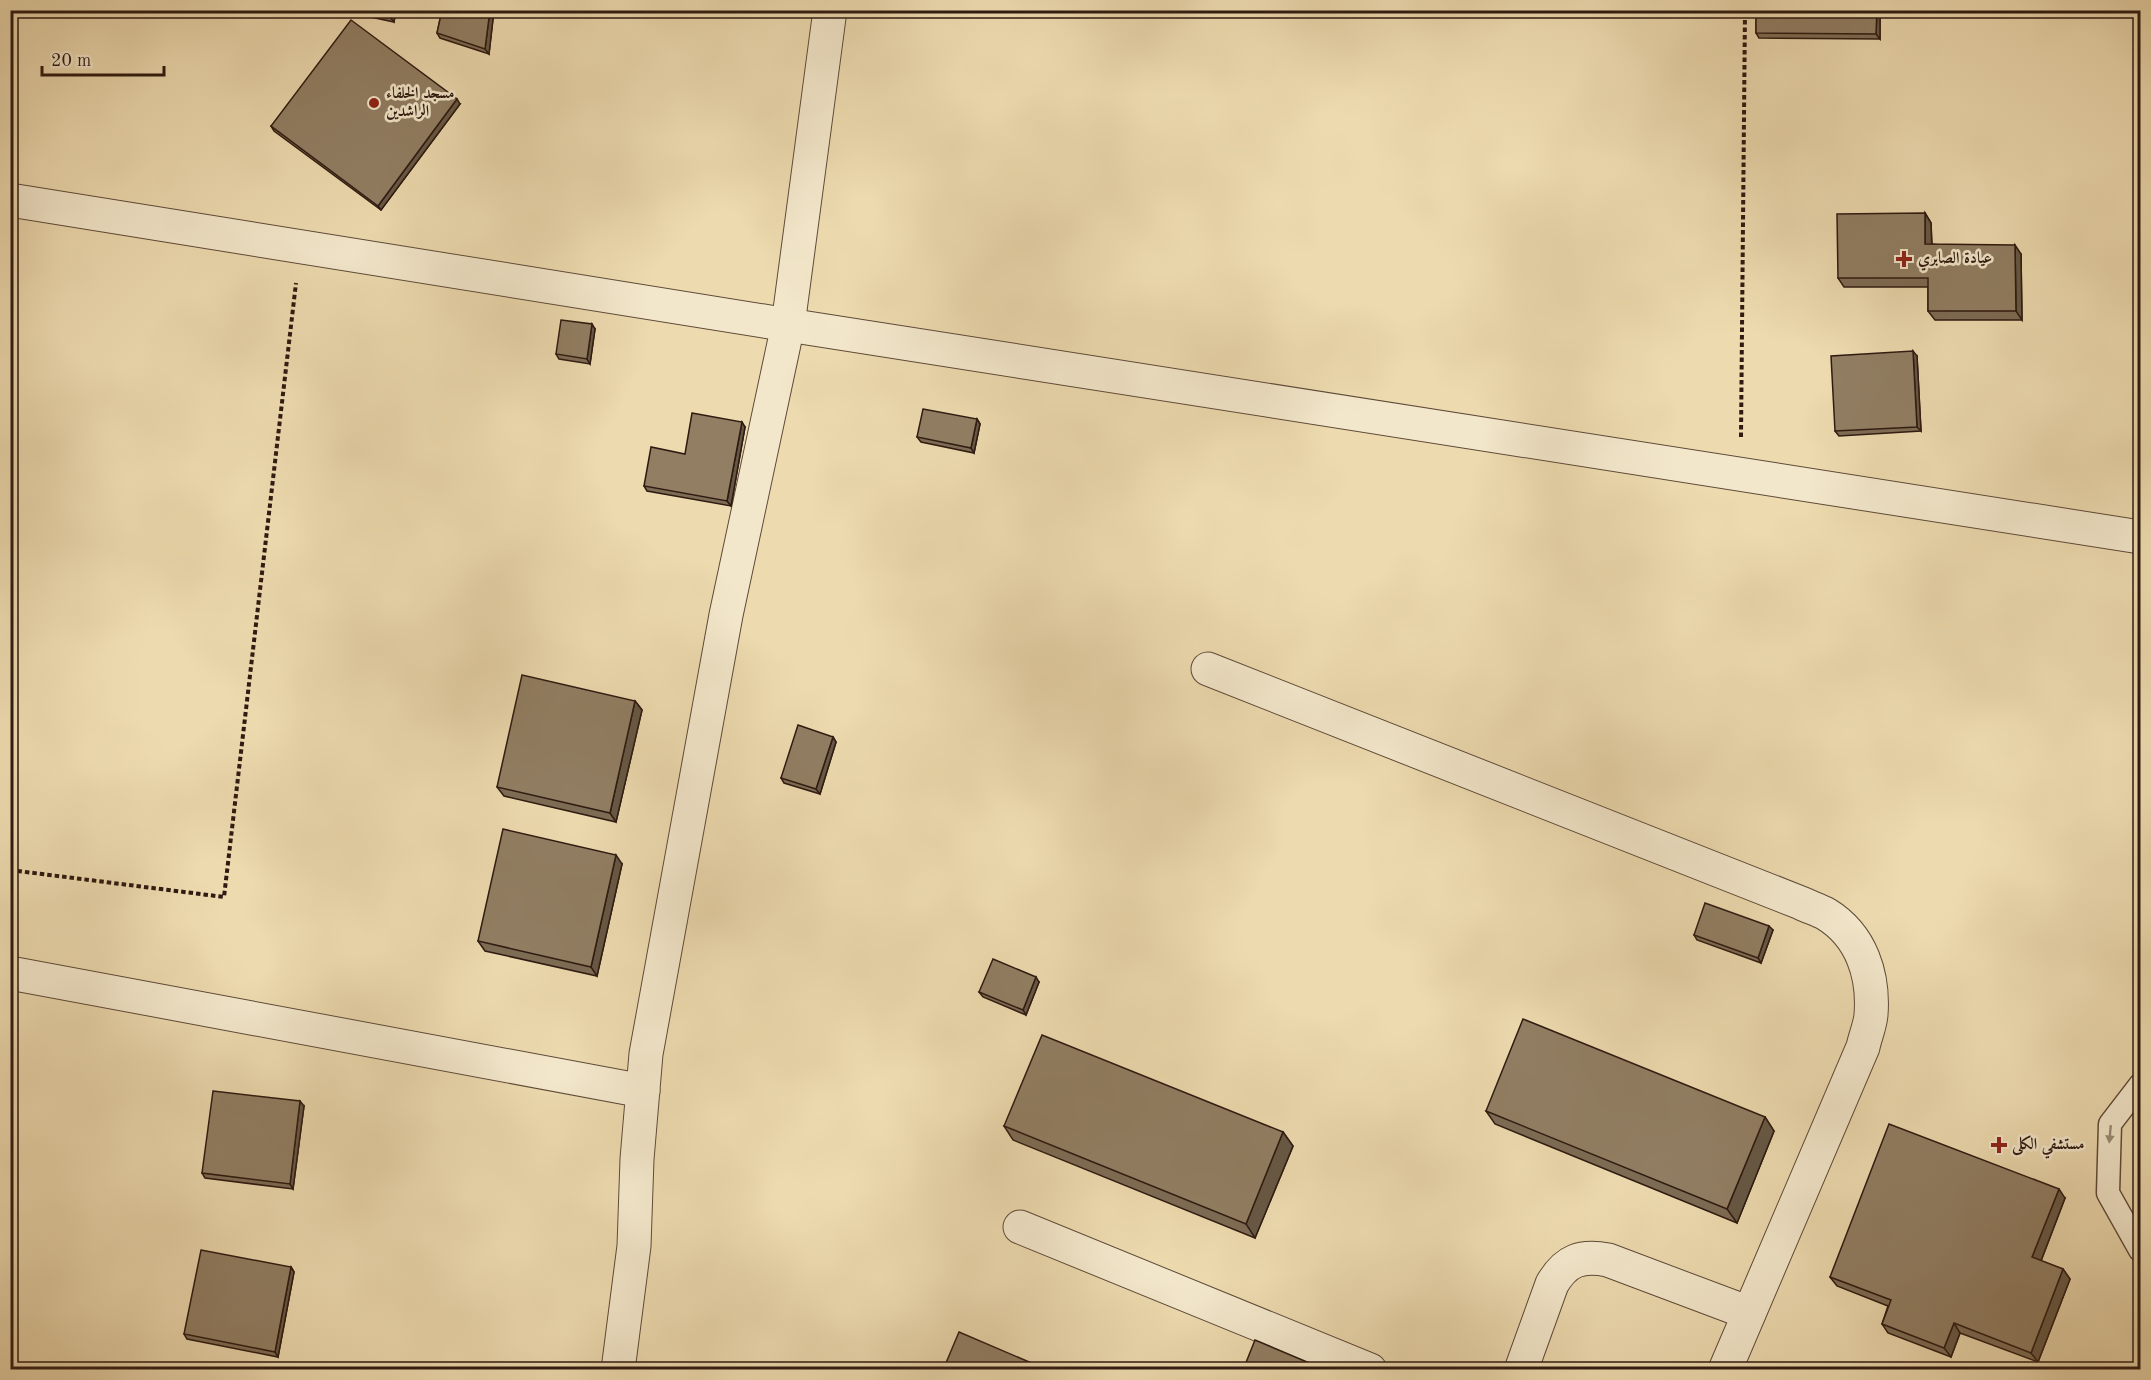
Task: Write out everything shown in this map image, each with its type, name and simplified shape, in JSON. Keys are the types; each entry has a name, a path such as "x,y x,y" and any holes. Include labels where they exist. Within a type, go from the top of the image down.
{"street":[{"path":"618,1370 634,1246 637,1159 646,1054 726,615 788,325 830,10"},
{"path":"10,200 788,325 2140,537"},
{"path":"1208,669 1801,903 1826,914 1847,930 1864,958 1872,985 1871,1017 1863,1047 1725,1370"},
{"path":"10,973 643,1091"},
{"path":"1020,1227 1370,1370"},
{"path":"1521,1370 1552,1284 1569,1264 1581,1258 1608,1260 1749,1313"}],"lane":[{"path":"2140,1085 2110,1124 2108,1193 2140,1250"}],"path":[{"path":"1740,474 1745,10"},
{"path":"10,870 224,897 300,247"}],"building":[{"path":"356,10 392,10 390,17"},
{"path":"442,10 490,10 485,49 437,33"},
{"path":"1756,10 1877,10 1876,34 1756,33"},
{"path":"351,20 457,99 378,206 271,126"},
{"path":"1925,213 1925,244 2015,245 2016,311 1928,311 1928,278 1838,278 1837,214"},
{"path":"561,320 592,324 587,359 556,354"},
{"path":"1913,351 1917,427 1835,431 1831,356"},
{"path":"923,409 977,419 971,448 917,437"},
{"path":"692,413 742,422 727,501 644,486 651,447 685,454"},
{"path":"522,675 635,701 610,813 497,787"},
{"path":"798,725 833,737 816,789 781,778"},
{"path":"503,829 616,855 591,967 478,941"},
{"path":"1705,903 1769,926 1758,958 1694,935"},
{"path":"993,959 1036,977 1023,1010 979,992"},
{"path":"1523,1019 1765,1117 1727,1209 1486,1111"},
{"path":"1042,1035 1283,1132 1246,1224 1004,1126"},
{"path":"213,1091 300,1101 290,1184 202,1173"},
{"path":"1889,1124 2059,1189 2032,1257 2063,1269 2031,1353 1954,1323 1944,1348 1882,1324 1891,1300 1830,1277"},
{"path":"201,1250 291,1267 275,1352 184,1334"},
{"path":"959,1332 1048,1370 943,1370"},
{"path":"1255,1340 1326,1370 1243,1370"}],"place":[{"name":"مسجد الخلفاء الراشدين","path":"374,103"},
{"name":"عيادة الصابري","path":"1904,259"},
{"name":"مستشفي الكلى","path":"1999,1145"}]}
